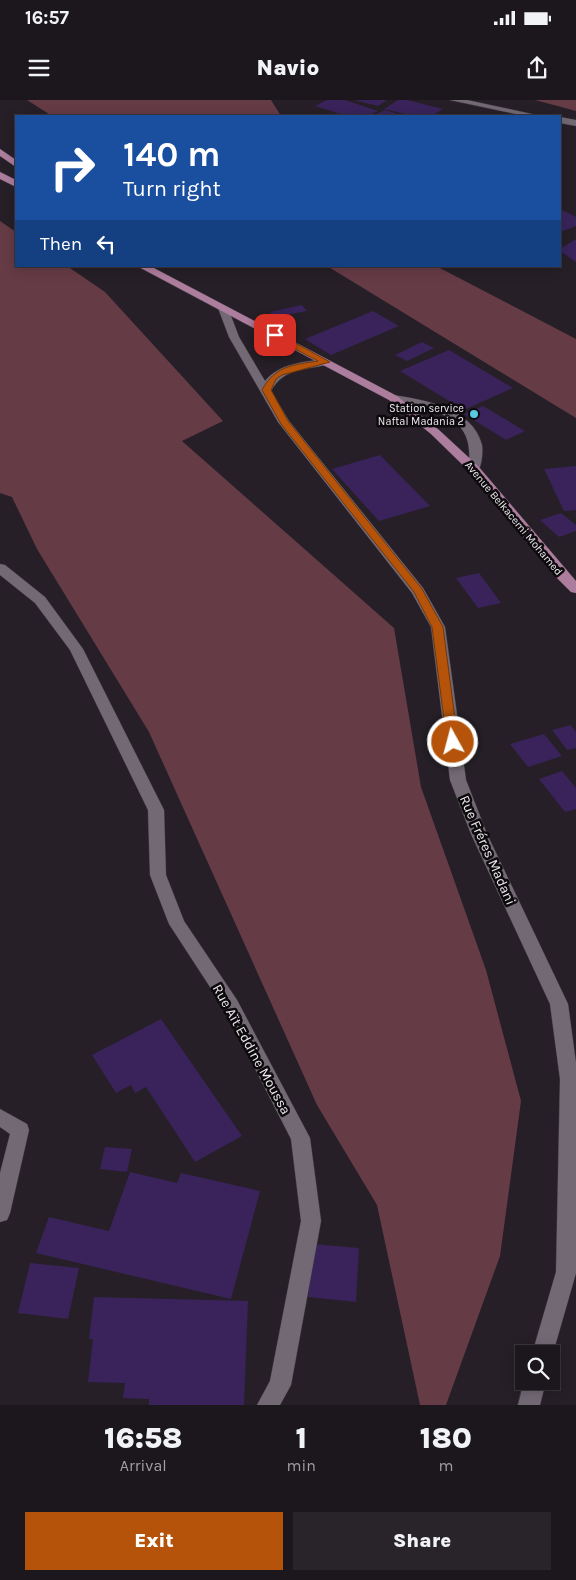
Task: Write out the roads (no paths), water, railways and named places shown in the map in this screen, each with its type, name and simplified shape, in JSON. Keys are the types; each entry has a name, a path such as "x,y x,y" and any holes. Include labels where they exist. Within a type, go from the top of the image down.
{"main road":[{"path":"0,152 15,163"},
{"path":"0,175 15,183"},
{"name":"Avenue Belkacemi Mohamed","path":"144,267 392,398 435,432 474,469 561,574 576,589"}],"street":[{"path":"454,100 532,115"},
{"path":"561,120 576,123"},
{"name":"Rue Fréres Madani","path":"223,308 234,337 284,422 418,591 438,627 458,780 479,834 559,1004 569,1079 566,1272 546,1345"},
{"path":"266,390 273,378 279,373 299,366 326,362"},
{"path":"392,398 416,401 437,408 462,423 477,441 479,455 474,469"},
{"name":"Rue Aït Eddine Moussa","path":"0,568 40,600 76,649 156,810 158,875 177,924 231,1005 300,1138 312,1221 280,1385 268,1405"},
{"path":"0,1117 20,1130 0,1213"},
{"path":"529,1405 533,1390"}],"place":[{"name":"Station service Naftal Madania 2","path":"474,414"}]}
